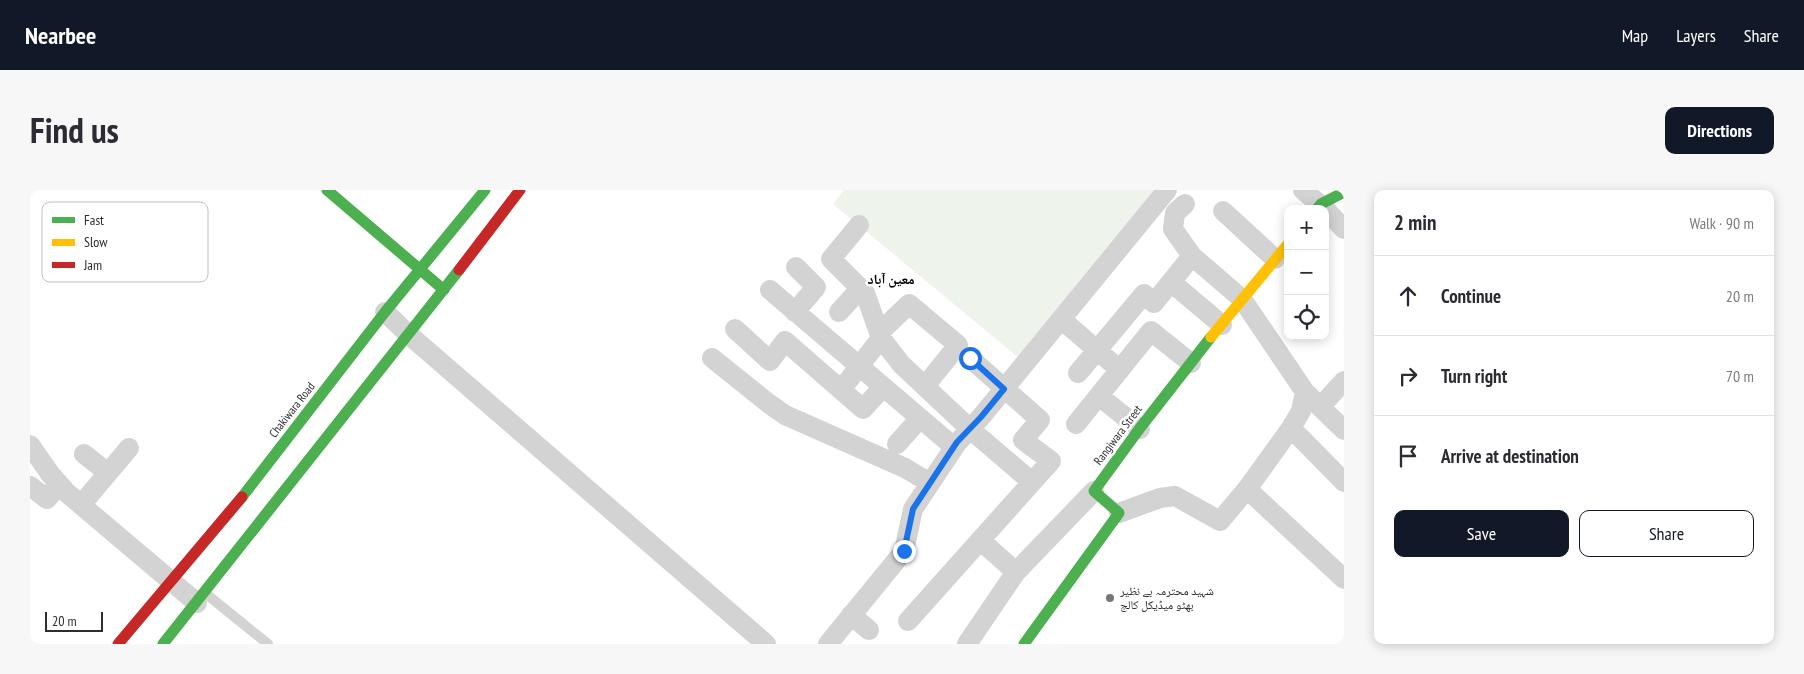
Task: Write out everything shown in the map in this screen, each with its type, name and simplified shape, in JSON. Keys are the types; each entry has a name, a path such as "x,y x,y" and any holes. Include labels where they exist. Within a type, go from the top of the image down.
{"main road":[{"path":"327,190 422,269 444,290"},
{"name":"Chakiwara Road","path":"118,644 236,505 385,312 485,190"},
{"path":"163,644 444,290 520,190"},
{"path":"1326,205 1344,192"},
{"name":"Rangiwara Street","path":"1094,491 1191,363 1282,251"},
{"path":"1024,644 1119,513 1094,491"}],"street":[{"path":"828,644 904,551 913,509 954,447 1167,190"},
{"path":"1303,190 1319,205"},
{"path":"1185,204 1176,214 1173,230 1192,256 1242,299 1306,392 1344,430"},
{"path":"1223,211 1282,251"},
{"path":"1329,215 1344,229"},
{"path":"859,225 831,259 865,294 881,335 901,364 1032,482"},
{"path":"1078,373 1144,294 1154,303 1192,256"},
{"path":"795,312 816,288 796,267"},
{"path":"1171,282 1222,325"},
{"path":"839,312 860,289"},
{"path":"770,290 954,447"},
{"path":"841,390 860,367 881,335 909,304 958,345 925,386"},
{"path":"385,312 766,644"},
{"path":"1061,319 1120,370"},
{"path":"735,329 770,361 785,341 862,410 883,387"},
{"path":"1076,424 1151,331 1191,363"},
{"path":"712,358 768,403 785,414 905,468 930,483"},
{"path":"908,621 1052,461 1023,440 1040,420 970,358"},
{"path":"1320,407 1344,381"},
{"path":"1119,513 1160,498 1175,496 1220,521 1247,489 1291,428 1301,412 1306,392"},
{"path":"1099,396 1140,429"},
{"path":"896,444 920,418"},
{"path":"1291,428 1344,482"},
{"path":"30,445 59,484 81,505 171,582 201,598"},
{"path":"81,505 129,448"},
{"path":"84,454 108,472"},
{"path":"31,488 46,499 59,484"},
{"path":"1247,489 1344,579"},
{"path":"967,644 1016,572 1094,491"},
{"path":"980,540 1016,572"},
{"path":"851,615 869,630"}],"lane":[{"path":"201,598 268,644"}],"shaded area":[{"path":"844,190 1163,190 1025,363 833,204"}],"traffic: fast":[{"path":"327,190 444,290"},
{"path":"242,497 385,312 485,190"},
{"path":"1320,205 1344,192"},
{"path":"163,644 459,270"},
{"path":"1024,644 1119,513 1094,491 1211,337"}],"traffic: slow":[{"path":"1211,337 1284,249"}],"traffic: jam":[{"path":"459,270 520,190"},
{"path":"118,644 242,497"}],"place":[{"name":"شہید محترمہ بے نظیر بھٹو میڈیکل کالج","path":"1110,598"}],"district":[{"name":"معین آباد","path":"891,279"}],"route":[{"path":"904,551 913,509 957,442 1004,389 970,358"}]}
